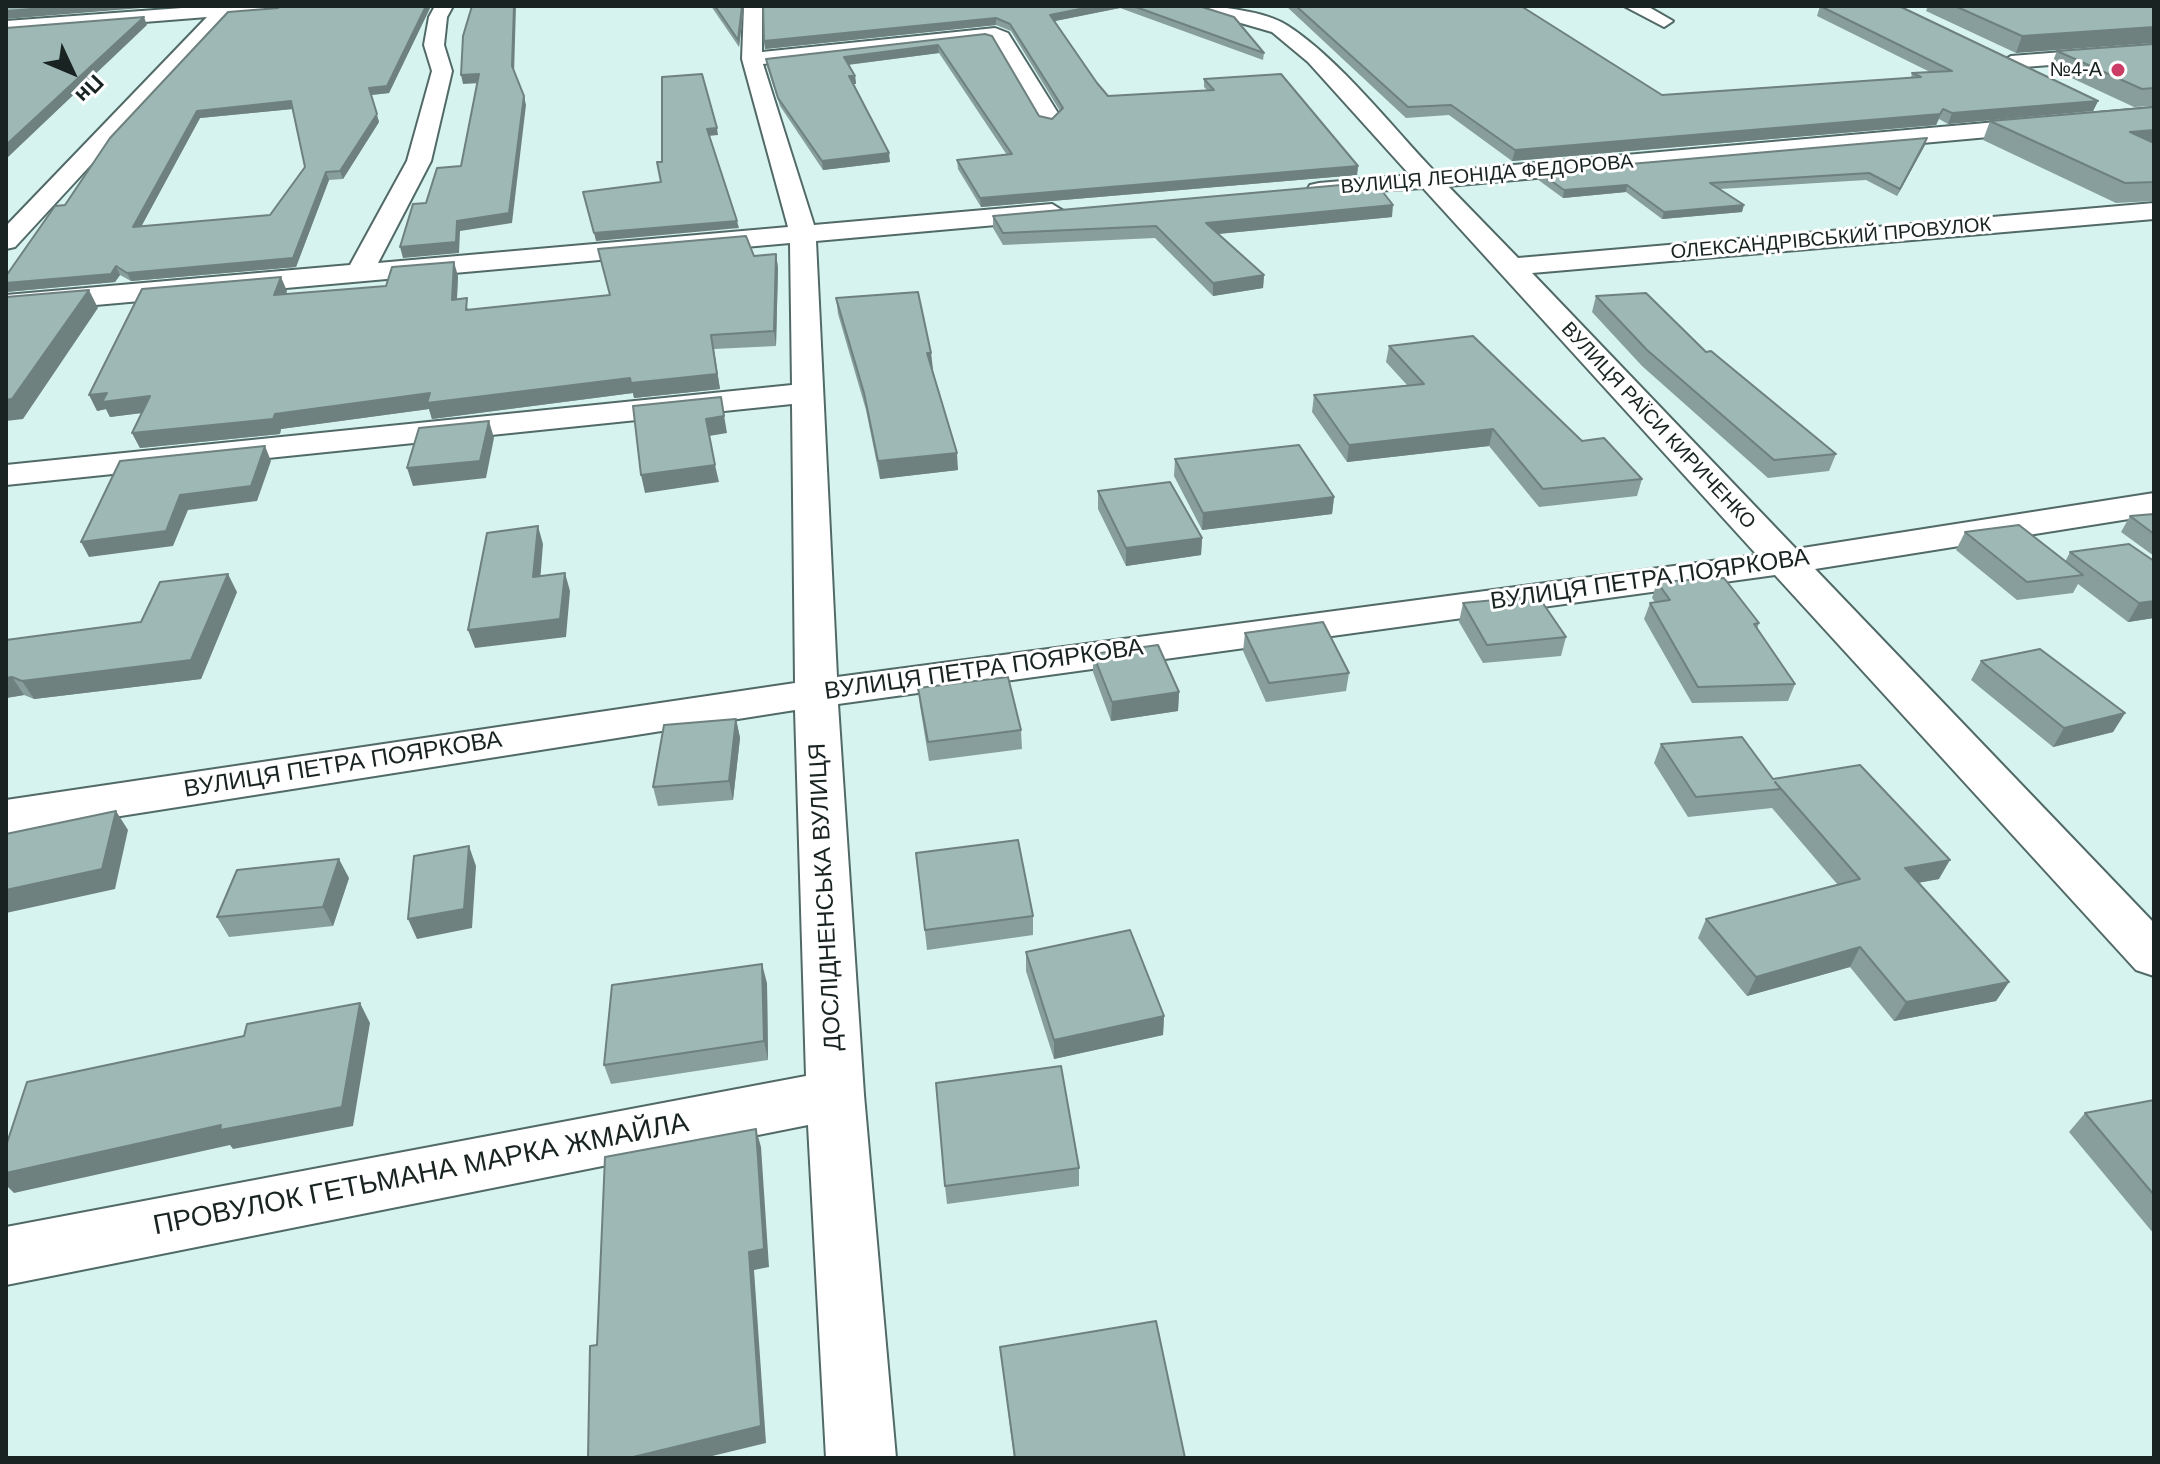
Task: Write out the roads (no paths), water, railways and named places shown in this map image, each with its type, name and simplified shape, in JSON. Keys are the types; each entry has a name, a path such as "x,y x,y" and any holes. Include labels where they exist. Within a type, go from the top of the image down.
{"street":[{"path":"7,27 280,6"},
{"path":"359,274 419,161 442,71 434,45 438,17 444,6"},
{"name":"ДОСЛІДНЕНСЬКА ВУЛИЦЯ","path":"753,6 752,59 803,233 816,693 835,1095 861,1458"},
{"name":"ВУЛИЦЯ РАЇСИ КИРИЧЕНКО","path":"1202,6 1258,20 1293,37 2154,956"},
{"path":"1633,6 1664,21"},
{"path":"6,241 227,9"},
{"path":"752,59 988,32 1001,37 1050,118"},
{"path":"2050,81 2004,59 2154,51"},
{"path":"2090,99 2142,116 2154,129"},
{"name":"ВУЛИЦЯ ЛЕОНІДА ФЕДОРОВА","path":"1287,193 2142,116"},
{"path":"6,304 1084,210"},
{"name":"ОЛЕКСАНДРІВСЬКИЙ ПРОВУЛОК","path":"1508,267 2154,211"},
{"path":"6,475 806,393"},
{"name":"ВУЛИЦЯ ПЕТРА ПОЯРКОВА","path":"6,817 816,693 1786,562 2154,504"},
{"name":"ПРОВУЛОК ГЕТЬМАНА МАРКА ЖМАЙЛА","path":"6,1256 835,1095"}],"place":[{"name":"№4-А","path":"2118,70"}]}
